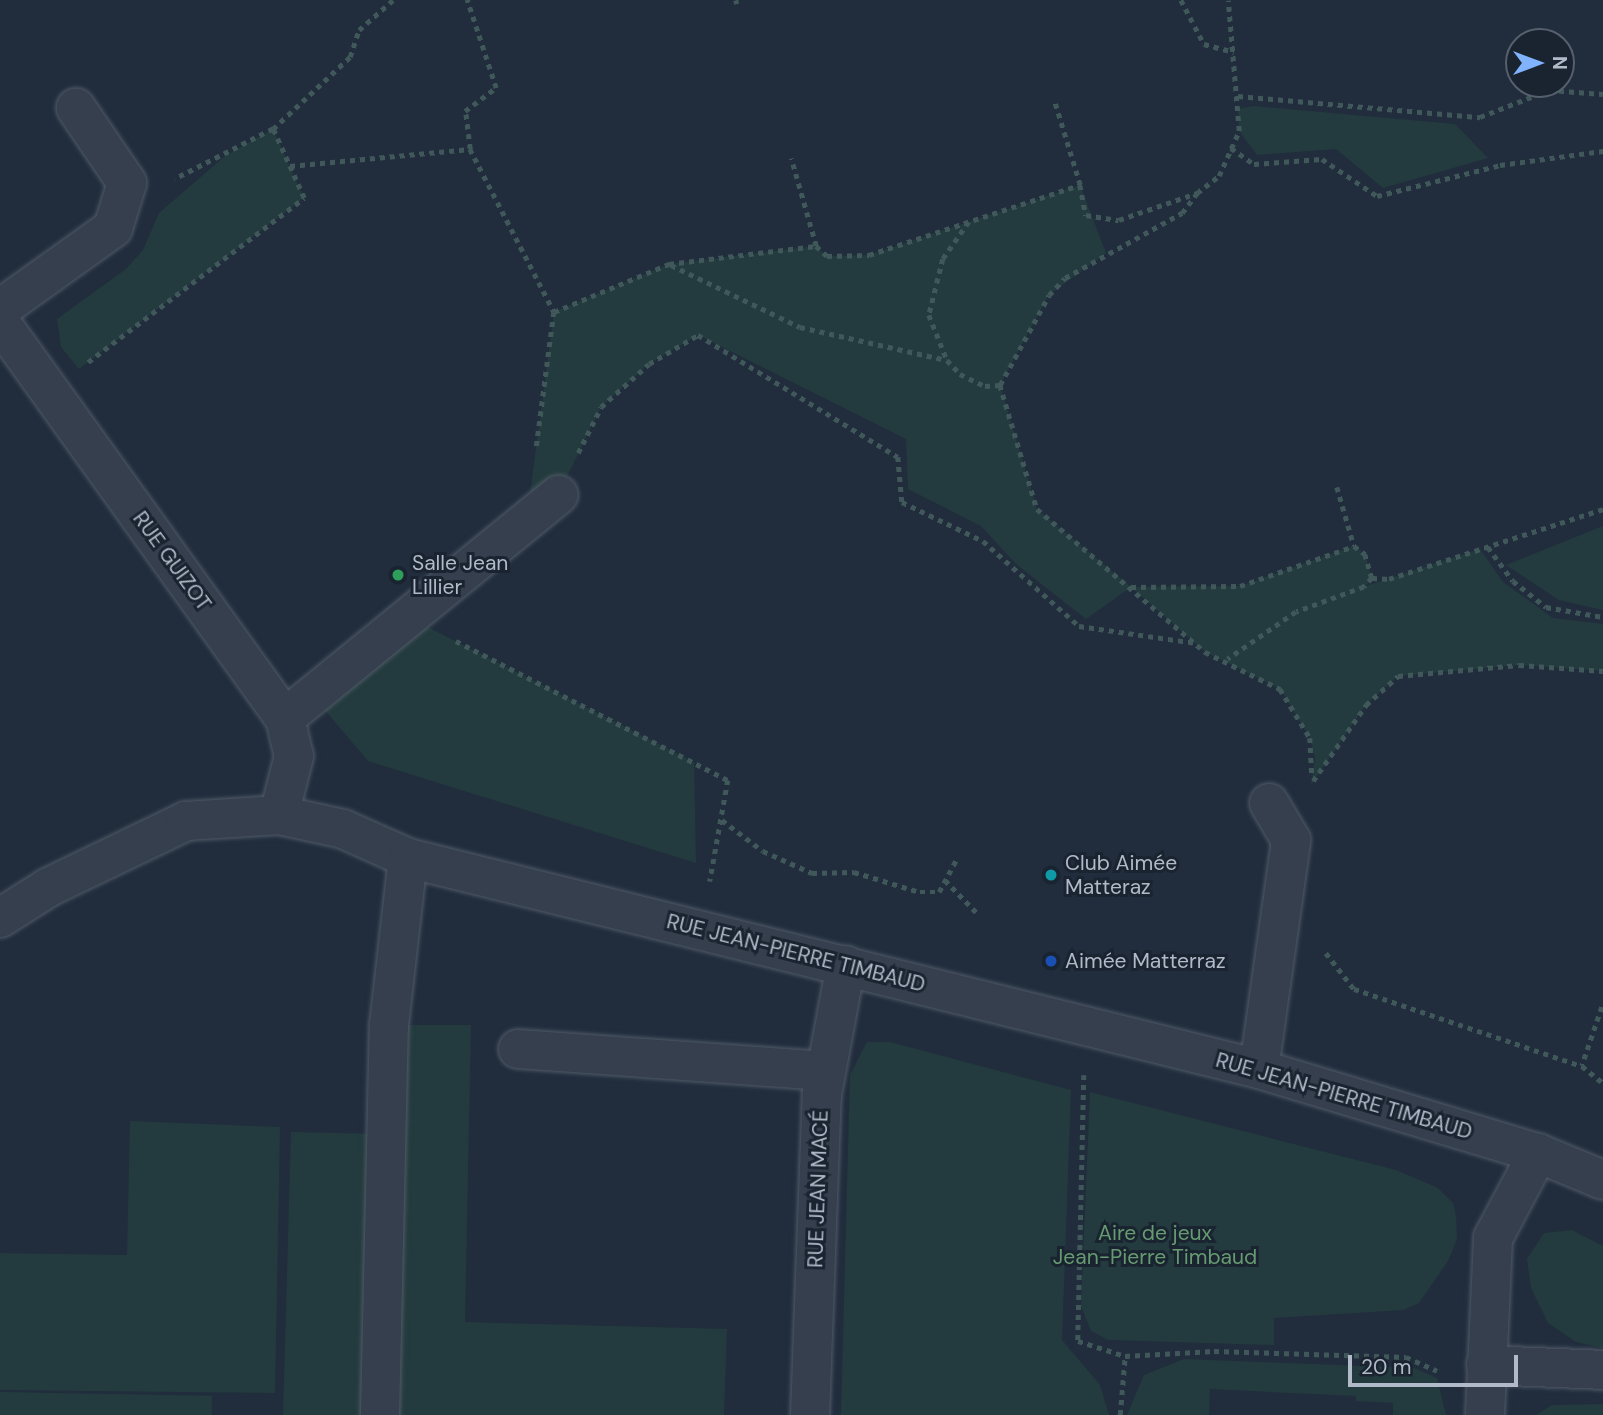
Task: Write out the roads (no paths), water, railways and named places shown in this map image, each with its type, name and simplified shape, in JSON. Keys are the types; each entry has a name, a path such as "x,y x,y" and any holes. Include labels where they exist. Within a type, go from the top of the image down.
{"street":[{"path":"2,327 113,228 121,205 127,183 76,108"},
{"name":"RUE GUIZOT","path":"2,327 285,718 294,757 279,815"},
{"path":"285,718 526,524 558,495"},
{"path":"1259,1069 1291,840 1269,803"},
{"name":"RUE JEAN-PIERRE TIMBAUD","path":"0,918 49,887 186,821 279,815 343,829 408,858 1259,1069 1538,1153 1603,1180"},
{"path":"380,1415 389,1025 408,858"},
{"name":"RUE JEAN MACÉ","path":"810,1415 825,1071 846,965"},
{"path":"518,1049 825,1071"},
{"path":"1485,1415 1493,1238 1538,1153"},
{"path":"1486,1365 1603,1370"}],"place":[{"name":"Salle Jean Lillier","path":"398,575"},
{"name":"Club Aimée Matteraz","path":"1051,875"},
{"name":"Aimée Matterraz","path":"1051,961"}],"park label":[{"name":"Aire de jeux Jean-Pierre Timbaud","path":"1155,1245"}]}
